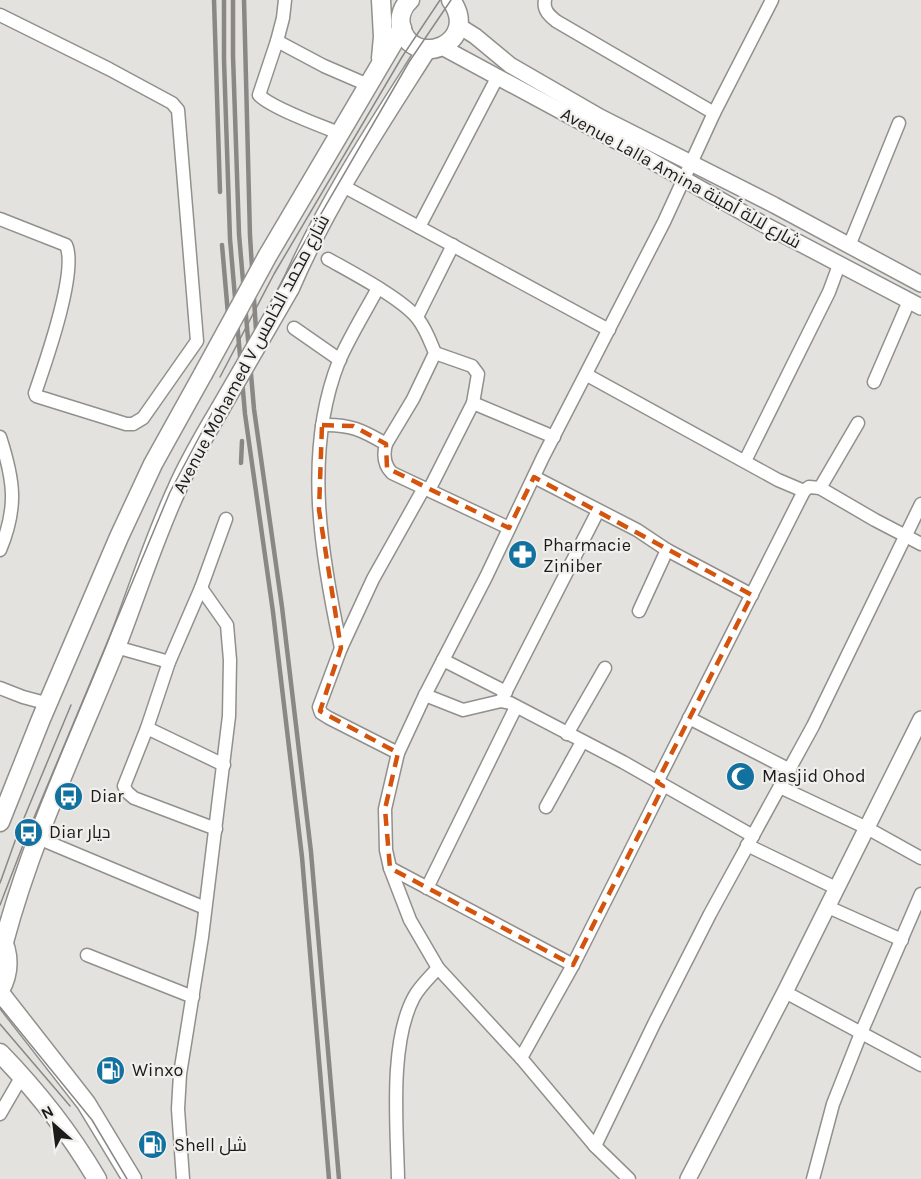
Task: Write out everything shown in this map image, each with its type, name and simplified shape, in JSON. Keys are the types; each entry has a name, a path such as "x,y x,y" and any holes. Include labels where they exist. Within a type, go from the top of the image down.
{"main road":[{"path":"381,0 383,37 381,62"},
{"path":"456,14 470,0"},
{"path":"402,10 411,42 434,48"},
{"name":"Avenue Mohamed V شارع محمد الخامس","path":"0,822 119,537 153,464 300,197 341,134 381,62 402,10"},
{"name":"Avenue Mohamed V شارع محمد الخامس","path":"2,939 38,838 116,647 176,491 199,445 290,288 310,242 343,186 434,48 455,35 456,14"},
{"path":"2,939 8,958 7,974 0,992 86,1103 132,1179"},
{"path":"0,1053 22,1076 66,1131 97,1179"}],"street":[{"path":"285,0 283,18 259,91 260,96 306,120 341,134"},
{"path":"544,0 544,7 556,21 714,113"},
{"path":"629,1179 595,1146 521,1058 438,968 410,920 390,868 386,850 385,809 398,753 425,695 664,222 714,113 772,0"},
{"name":"Avenue Lalla Amina شارع لالة أمينة","path":"456,14 475,36 510,66 610,122 921,284"},
{"path":"0,15 109,69 172,103 178,110 196,341 143,418 133,424 126,424 36,396 66,287 69,250 66,244 0,219"},
{"path":"277,41 324,66 368,85"},
{"name":"Avenue Lalla Amina شارع لالة أمينة","path":"434,48 497,78 620,143 839,265 915,304"},
{"path":"419,227 497,78"},
{"path":"849,246 899,123"},
{"path":"343,186 609,330"},
{"path":"417,317 453,245"},
{"path":"328,259 378,288 417,317 435,353 477,370 478,377 473,403 427,489 374,579 341,648 320,702 320,711 329,718 398,753"},
{"path":"745,461 829,291 839,265"},
{"path":"341,648 328,590 319,510 322,425 324,408 340,360 378,288"},
{"path":"874,382 915,304"},
{"path":"294,328 340,360"},
{"path":"435,353 413,399 386,444 384,452 387,468 398,477 509,528"},
{"path":"587,375 778,480 804,491"},
{"path":"473,403 554,437"},
{"path":"820,488 858,423"},
{"path":"322,425 352,426 386,444"},
{"path":"0,437 9,465 13,503 11,520 0,550"},
{"path":"534,477 598,512 637,530 667,550 752,595"},
{"path":"521,1058 573,965 660,784 689,718 804,491 809,487 820,488 921,543"},
{"path":"595,1146 654,1024 750,840 790,770 921,504"},
{"path":"425,695 463,710 503,697 598,512"},
{"path":"216,830 134,798 127,792 125,781 226,519"},
{"path":"639,611 667,550"},
{"path":"183,1179 178,1109 180,1074 216,830 229,716 229,636 224,618 201,588"},
{"path":"116,647 169,662"},
{"path":"443,660 516,707 660,784 750,840 836,888"},
{"path":"567,734 605,668"},
{"path":"0,688 23,698 49,704"},
{"path":"427,888 516,707"},
{"path":"689,718 790,770"},
{"path":"688,1179 828,907 921,718"},
{"path":"147,728 224,765"},
{"path":"546,807 582,742"},
{"path":"780,787 867,828 921,858"},
{"path":"38,838 205,908"},
{"path":"390,868 573,965"},
{"path":"813,1179 833,1104 921,894"},
{"path":"828,907 902,940"},
{"path":"87,955 193,997"},
{"path":"398,1179 398,1047 415,995 438,968"},
{"path":"785,992 921,1065"},
{"path":"0,1114 22,1076"}],"highlighted area":[{"path":"322,425 353,426 386,444 387,468 509,528 534,477 752,595 657,782 663,786 659,795 573,965 390,868 385,809 398,753 320,711 341,648 319,510"}],"tram line":[{"path":"220,377 274,274 402,57 440,0"},
{"path":"0,905 28,832 170,492 282,281 409,62 451,0"},
{"path":"0,883 19,830 71,705"},
{"path":"0,1007 92,1120 127,1179"},
{"path":"0,1024 70,1106"}],"railway":[{"path":"214,0 220,192"},
{"path":"224,0 230,239 245,414 273,612 302,857 329,1179"},
{"path":"233,0 239,234 254,409 282,607 311,852 339,1179"},
{"path":"244,0 250,236 256,330"},
{"path":"222,245 229,326"},
{"path":"241,463 242,441"}],"place":[{"name":"Pharmacie Ziniber","path":"522,555"},
{"name":"Masjid Ohod","path":"741,776"},
{"name":"Diar","path":"69,796"},
{"name":"Diar ديار","path":"28,832"},
{"name":"Winxo","path":"111,1070"},
{"name":"Shell شل","path":"153,1145"}]}
